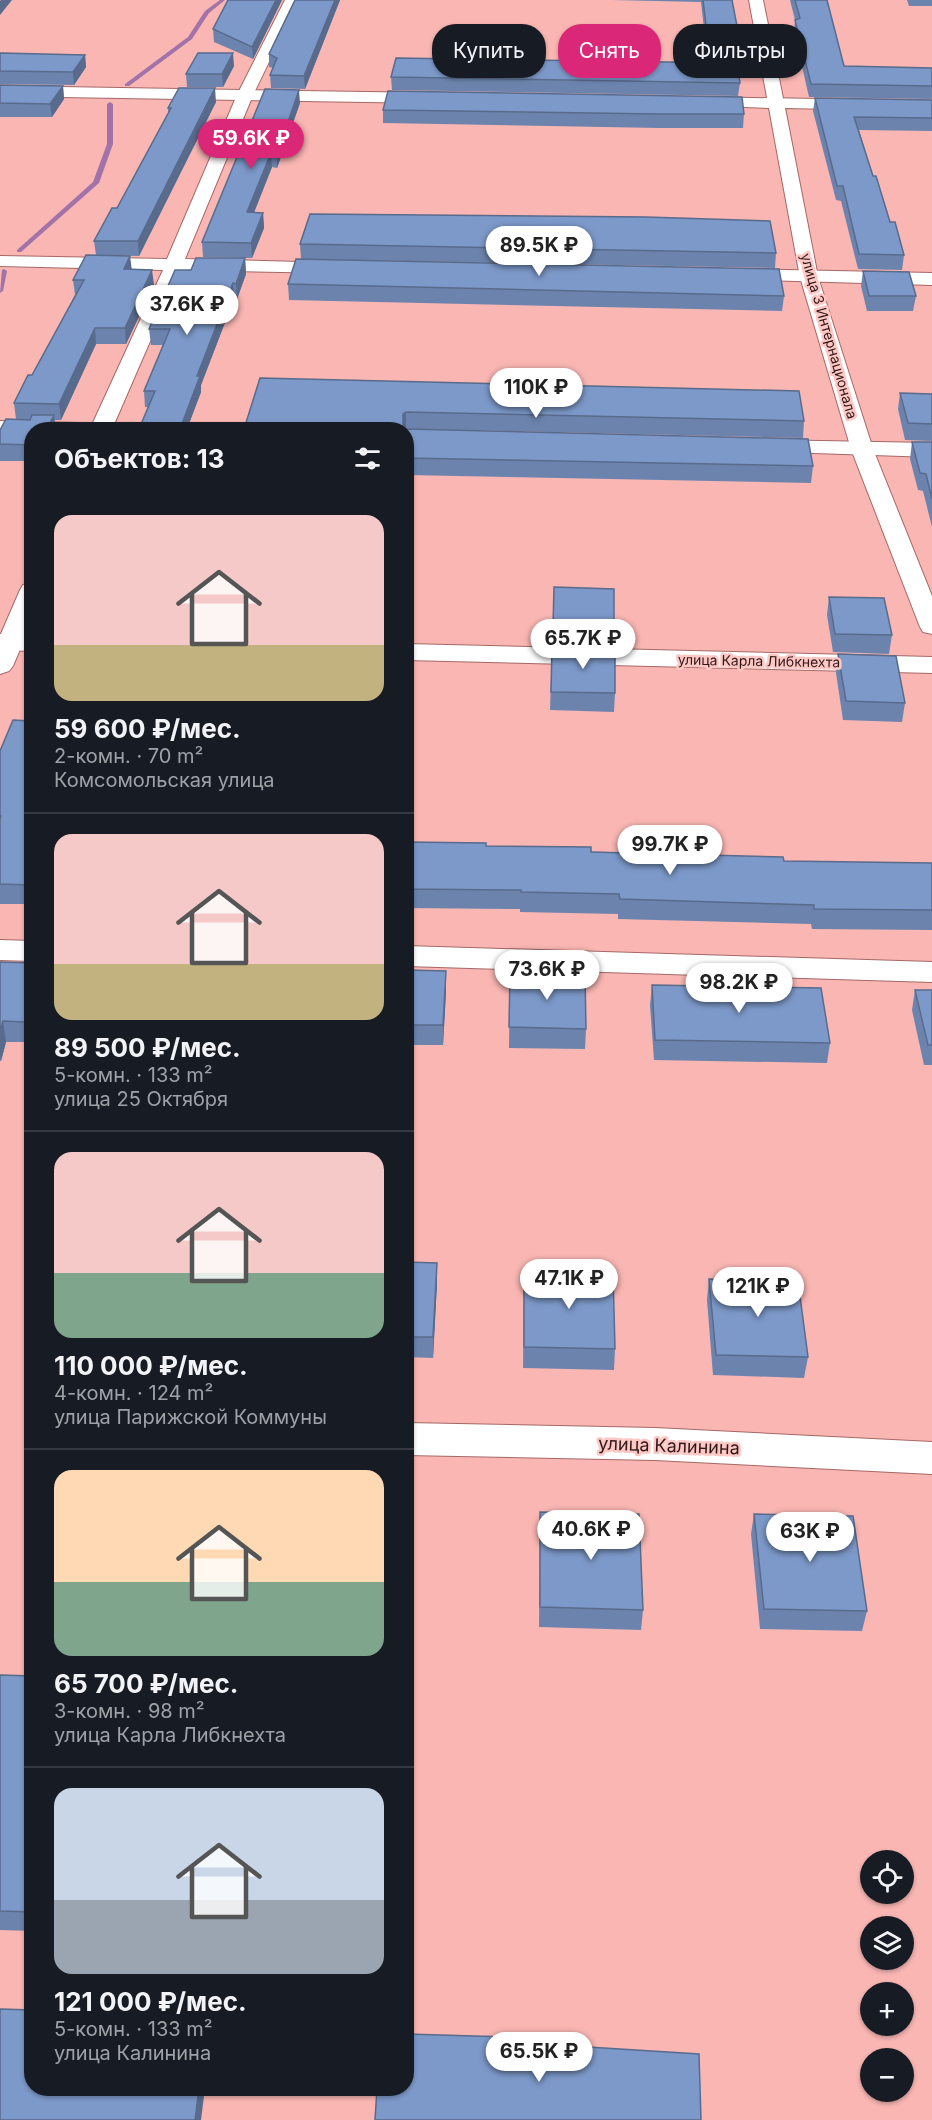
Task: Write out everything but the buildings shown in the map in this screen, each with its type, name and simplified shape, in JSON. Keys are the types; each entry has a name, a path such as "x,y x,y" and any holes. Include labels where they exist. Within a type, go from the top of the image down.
{"street":[{"path":"103,422 174,265 245,95 292,0"},
{"name":"улица 3 Интернационала","path":"756,0 809,277 862,449 932,627"},
{"path":"0,91 446,98"},
{"path":"681,102 932,106"},
{"path":"0,261 354,269"},
{"path":"713,275 932,279"},
{"path":"0,427 24,428"},
{"path":"742,446 932,450"},
{"path":"0,666 14,642 24,613"},
{"name":"улица Карла Либкнехта","path":"414,652 932,665"},
{"path":"0,950 24,951"},
{"path":"414,956 932,972"},
{"name":"улица Калинина","path":"414,1439 655,1444 932,1458"}],"waterway":[{"path":"127,85 190,38 207,12 223,0"},
{"path":"19,251 96,183 110,144 110,104"},
{"path":"0,291 4,271"}]}
